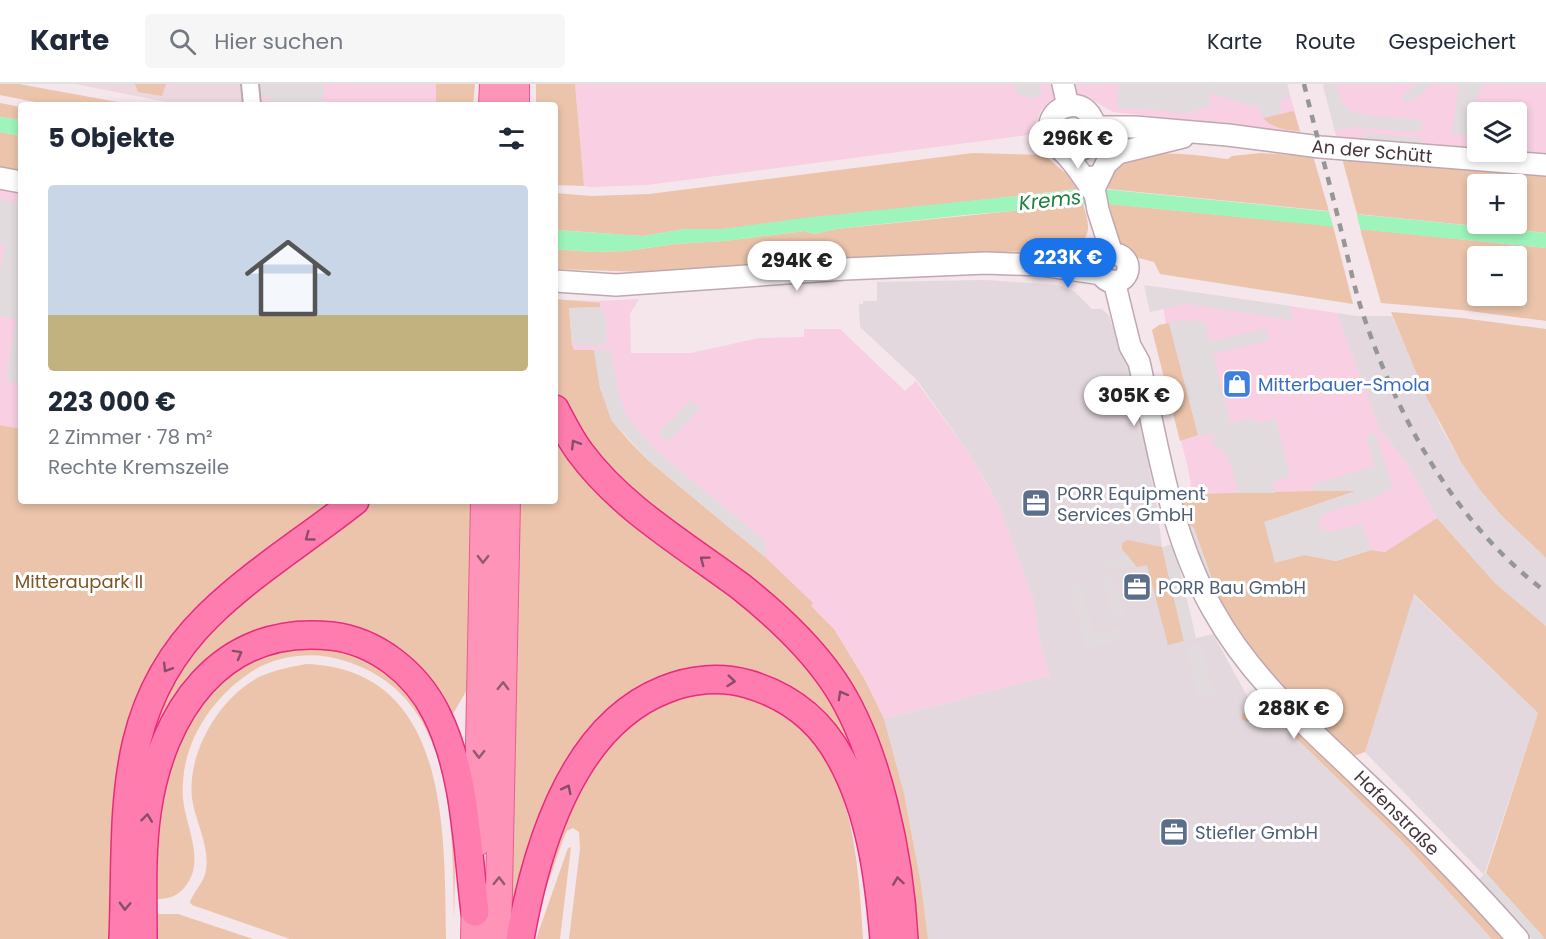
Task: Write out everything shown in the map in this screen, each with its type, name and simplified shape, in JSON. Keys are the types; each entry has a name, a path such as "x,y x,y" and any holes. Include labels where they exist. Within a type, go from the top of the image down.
{"highway":[{"path":"558,414 580,452 600,475 650,520 741,587 773,614 813,654 833,680 852,715 875,776 893,846 904,939"},
{"path":"123,939 130,770 143,718 164,672 183,643 238,589 351,504"},
{"path":"143,939 144,844 147,812 162,750 172,726 184,705 213,671 235,655 262,642 286,636 314,634 339,637 364,645 386,656 402,669 428,698 447,736 455,763 475,912"},
{"path":"520,939 531,884 550,825 576,771 594,744 628,709 650,695 674,686 713,680 748,684 766,689 790,701 808,716 830,741 841,758 857,794 868,832 881,902 884,939"}],"main road":[{"path":"492,102 493,84"},
{"path":"516,84 516,102"},
{"path":"474,939 484,504"},
{"path":"498,939 507,504"}],"street":[{"path":"250,84 252,102"},
{"path":"1063,84 1068,106 1077,106 1086,110 1092,117 1092,142 1081,150 1063,152"},
{"name":"Hafenstraße","path":"1068,106 1059,110 1052,117 1049,124 1052,139 1093,191"},
{"name":"An der Schütt","path":"1092,142 1126,127 1320,147 1546,165"},
{"name":"An der Schütt","path":"1093,191 1106,164 1112,157 1125,150 1199,133"},
{"name":"Hafenstraße","path":"1092,142 1093,191 1130,346 1139,362 1166,482 1182,540 1208,600 1237,648 1261,680 1412,828 1489,906 1518,939"},
{"path":"0,178 18,181"},
{"path":"558,282 616,285 845,269 986,263 1041,265 1059,256 1111,265"}],"shaded area":[{"path":"75,84 261,84 264,102 167,102"},
{"path":"261,84 436,84 436,102 264,102"},
{"path":"261,84 324,84 323,102 272,102 268,97 262,97"},
{"path":"575,84 1287,84 1301,135 1227,124 1113,112 1081,94 1063,94 1050,101 1040,112 1036,123 1036,134 647,185 590,187 584,186"},
{"path":"1015,84 1039,84 1043,94 1032,99 1017,94"},
{"path":"1119,84 1287,84 1290,97 1279,101 1282,113 1263,118 1260,108 1208,93 1211,106 1185,113 1117,107"},
{"path":"1323,84 1546,84 1546,156 1527,155 1527,102 1467,102 1467,150 1337,139"},
{"path":"1335,84 1342,102 1353,112 1372,116 1423,120 1420,132 1351,127 1335,131 1323,86"},
{"path":"1417,84 1431,84 1418,97 1406,104 1401,96"},
{"path":"1459,84 1482,84 1477,102 1467,102 1467,136 1452,134"},
{"path":"1363,133 1423,138 1422,144 1363,139"},
{"path":"0,170 18,173 18,428 0,425"},
{"path":"0,200 18,203 18,383 6,381 16,320 0,316 0,274 5,244 0,243"},
{"path":"985,280 1059,285 1075,292 1092,309 1102,309 1109,316 1155,493 1162,547 1184,641 1213,634 1253,707 1242,714 1247,722 1262,713 1271,714 1401,840 1492,939 928,939 921,884 904,793 884,719 1050,676 1040,641 1034,601 1001,510 971,456 917,380 860,327 859,304 863,304 863,301 877,301 877,282"},
{"path":"1144,285 1290,306 1294,320 1186,304 1150,312"},
{"path":"1159,287 1337,313 1379,428 1406,462 1437,518 1385,552 1264,522 1356,490 1188,494 1191,484 1187,464 1152,330 1166,323"},
{"path":"639,299 630,314 631,353 691,353 759,338 804,337 804,329 840,329 905,391 916,381 971,456 1001,510 1034,601 1040,641 1050,676 884,719 865,680 834,629 577,378 563,300"},
{"path":"600,307 606,319 606,345 572,345 569,308"},
{"path":"1337,313 1356,316 1392,316 1441,427 1461,462 1502,516 1546,558 1546,626 1495,583 1437,518 1406,462 1379,428"},
{"path":"1183,320 1205,322 1210,342 1266,328 1269,340 1213,354 1230,423 1254,418 1256,424 1276,419 1290,477 1273,481 1275,493 1238,493 1228,455 1212,444 1216,434 1198,435 1169,323"},
{"path":"1120,326 1155,466 1148,468 1113,328"},
{"path":"594,350 611,350 616,385 625,413 640,433 658,452 766,542 765,557 649,461 612,421 600,388"},
{"path":"691,400 700,408 668,442 659,433"},
{"path":"1375,434 1393,487 1374,498 1328,512 1319,518 1319,528 1327,532 1362,524 1371,550 1335,561 1305,555 1275,563 1264,522 1356,491 1313,491 1314,484 1375,466 1366,436"},
{"path":"1187,523 1194,528 1221,604 1205,577"},
{"path":"1174,544 1196,638 1184,641 1162,547"},
{"path":"1128,556 1135,565 1109,571 1102,562"},
{"path":"1102,575 1110,580 1118,590 1125,615 1113,618"},
{"path":"1080,581 1094,634 1120,628 1123,639 1086,649 1070,590"},
{"path":"1413,594 1538,713 1484,875 1365,752"},
{"path":"1201,644 1213,692 1198,696 1186,648"},
{"path":"1486,873 1544,939 1532,939 1479,879"}],"green space":[{"path":"0,84 19,84 118,102 35,102 0,95"},
{"path":"135,84 166,84 162,96 138,92"},
{"path":"436,84 475,84 473,102 436,102"},
{"path":"536,84 575,84 584,186 558,185 558,102 536,102"},
{"path":"0,103 18,106 18,120 0,117"},
{"path":"1294,111 1300,131 1280,128 1263,118"},
{"path":"0,132 18,135 18,173 0,170"},
{"path":"973,153 1044,155 1069,176 1077,189 723,229 685,229 643,236 558,230 558,193 591,196 649,194"},
{"path":"1261,153 1313,156 1329,211 1108,189 1113,173 1124,163 1139,156 1176,154 1228,159 1232,156"},
{"path":"1342,158 1546,175 1546,233 1527,231 1527,174 1467,174 1467,225 1357,214"},
{"path":"1083,204 1088,225 1086,236 1077,246 1069,250 803,262 803,260 645,272 558,269 558,249 592,252 626,251 805,231 814,234 836,229"},
{"path":"1109,204 1333,226 1353,304 1160,274 1154,262 1131,256 1121,250"},
{"path":"1360,229 1526,246 1467,246 1467,306 1527,306 1527,246 1546,248 1546,321 1462,310 1381,303"},
{"path":"558,299 600,303 600,307 569,308 572,345 574,350 594,350 600,388 612,421 649,461 765,557 813,603 811,606 834,629 865,680 884,719 904,793 921,884 928,939 911,939 855,704 617,480 559,401"},
{"path":"1391,312 1546,329 1546,558 1502,516 1461,462 1427,398"},
{"path":"1169,323 1198,435 1180,441 1152,330 1159,325"},
{"name":"Mitteraupark II","path":"0,425 18,428 18,504 341,504 156,667 114,939 0,939"},
{"path":"558,431 736,593 826,684 868,778 840,735 690,669 664,676 631,693 600,719 515,913 508,918 517,504 558,504"},
{"path":"1358,490 1265,522 1305,555 1336,561 1371,550 1385,552 1437,518 1495,583 1546,626 1546,939 1486,873 1538,713 1414,594 1365,752 1354,756 1267,673 1245,643 1221,604 1187,523 1180,496"},
{"path":"362,504 472,504 469,686 453,714 451,715 340,628 190,682 133,831 157,702 213,621"},
{"path":"1128,540 1162,547 1184,641 1168,645 1147,565 1137,567 1122,549 1122,543"},
{"path":"287,643 361,653 400,679 440,738 456,828 454,918 452,842 448,803 440,766 427,731 407,701 379,677 342,660 308,655 274,661 254,670 218,701 199,727 187,757 183,789 193,844 194,866 191,877 181,891 167,898 153,899 153,844 169,752 217,677"},
{"path":"306,664 354,673 389,694 413,725 430,764 439,807 444,852 446,939 290,939 192,905 190,902 203,879 207,861 192,798 192,780 195,762 209,727 232,697 246,685 261,676"},
{"path":"713,691 758,700 792,719 818,746 836,779 848,816 856,857 863,939 569,939 580,849 579,832 573,828 567,831 564,837 534,923 566,812 602,750 635,718 677,696"},
{"path":"1261,704 1281,714 1308,737 1443,870 1505,939 1492,939 1401,840 1271,714 1262,713 1247,722 1242,719 1242,714"},
{"path":"571,847 560,939 536,939 568,848"},
{"path":"153,914 178,914 253,939 153,939"}],"water":[{"path":"0,117 18,120 18,135 0,132"},
{"name":"Krems","path":"1092,188 1467,225 1467,234 1527,234 1527,231 1546,233 1546,248 1093,204 965,215 836,229 814,234 805,231 724,241 675,244 626,251 592,252 558,249 558,230 643,236 685,229 723,229 803,218"}],"pier":[{"path":"1328,208 1356,211 1361,232 1334,229"}],"railway":[{"path":"1304,84 1357,294 1377,353 1394,392 1434,467 1458,502 1484,535 1546,592"}],"place":[{"name":"Mitterbauer-Smola","path":"1237,384"},
{"name":"PORR Equipment Services GmbH","path":"1036,503"},
{"name":"PORR Bau GmbH","path":"1137,587"},
{"name":"Stiefler GmbH","path":"1174,832"}]}
